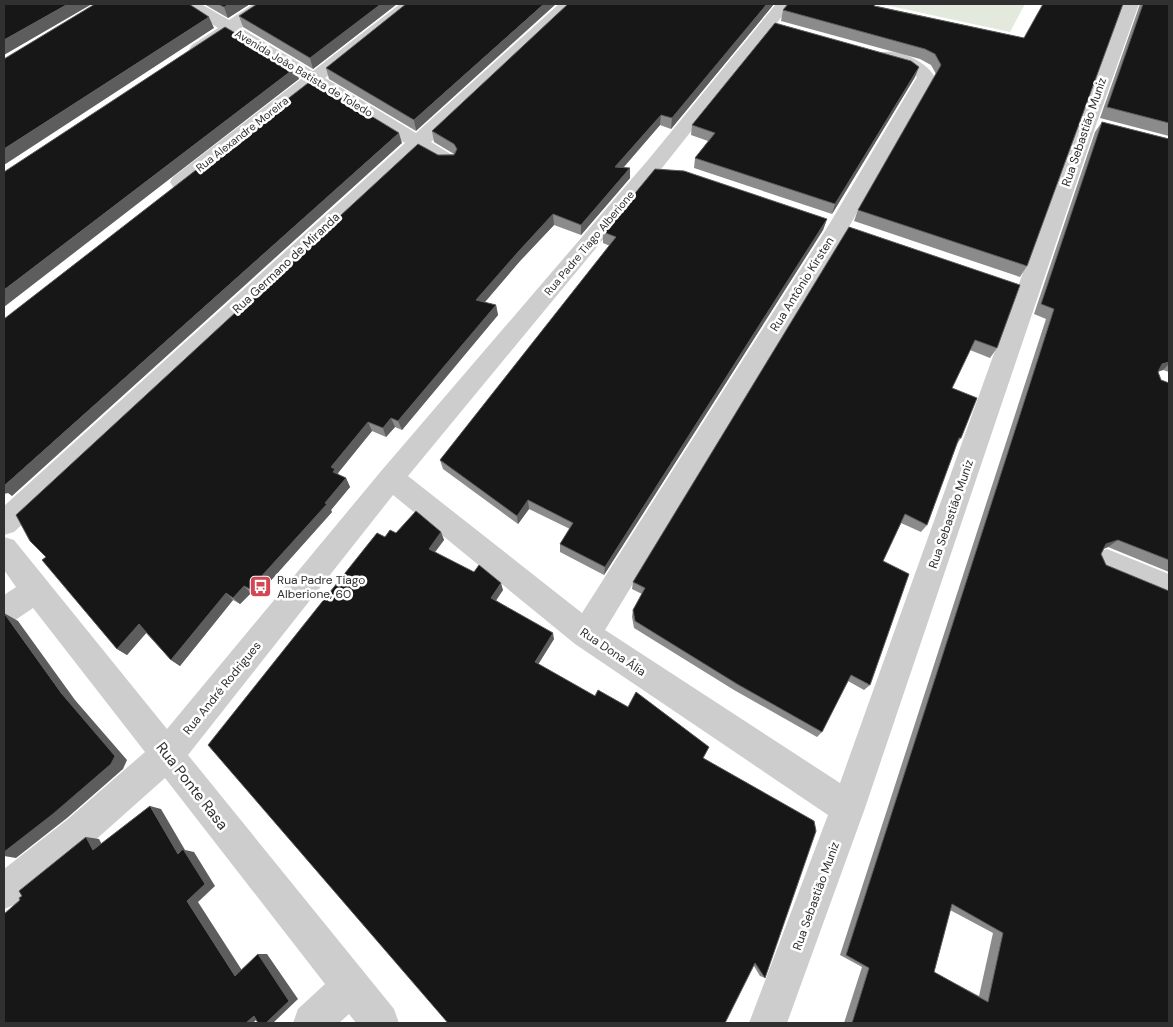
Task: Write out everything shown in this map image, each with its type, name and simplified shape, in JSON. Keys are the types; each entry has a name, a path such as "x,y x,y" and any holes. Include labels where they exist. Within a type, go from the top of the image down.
{"street":[{"name":"Avenida João Batista de Toledo","path":"190,4 419,141 447,160"},
{"path":"182,60 264,4"},
{"name":"Rua Alexandre Moreira","path":"166,193 312,78 410,4"},
{"name":"Rua Germano de Miranda","path":"4,523 568,4"},
{"name":"Rua Padre Tiago Alberione","path":"391,478 664,167 776,27 784,4"},
{"name":"Rua Sebastião Muniz","path":"768,1023 848,808 1021,287 1096,124 1131,4"},
{"name":"Rua Antônio Kirsten","path":"586,634 839,225 926,77 923,70 914,65 868,52"},
{"name":"Rua Dona Ália","path":"391,478 586,634 848,808"},
{"name":"Rua André Rodrigues","path":"4,892 80,831 167,755 391,478"},
{"name":"Rua Ponte Rasa","path":"4,549 380,1023"},
{"path":"1107,562 1169,587"},
{"path":"4,611 36,590"},
{"path":"312,1023 350,986"}],"shaded area":[{"path":"881,4 1025,4 1010,32"}],"building":[{"path":"4,4 68,4 4,40"},
{"path":"95,4 189,4 209,17 4,149 4,59"},
{"path":"218,4 229,4 224,7"},
{"path":"257,4 381,4 310,58 239,16"},
{"path":"406,4 544,4 414,120 326,68"},
{"path":"568,4 767,4 672,118 661,115 615,167 630,168 581,225 553,214 519,251 476,300 496,305 398,421 391,418 383,428 368,422 331,467 335,469 333,472 346,478 325,503 327,504 250,589 244,586 233,598 226,593 171,660 139,624 117,649 42,560 46,557 30,541 16,515 418,144 438,155 454,155 457,149 454,144 432,131"},
{"path":"788,4 875,4 874,6 1024,38 1043,4 1123,4 1027,266 858,210 941,65 935,54 925,49 783,10"},
{"path":"1143,4 1169,4 1169,123 1107,107"},
{"path":"775,23 911,61 919,67 835,204 695,158 715,133 692,125"},
{"path":"225,27 295,68 4,290 4,172"},
{"path":"312,80 399,133 4,486 4,319"},
{"path":"1102,122 1169,139 1169,362 1162,364 1158,372 1161,380 1169,383 1169,560 1118,540 1106,544 1101,554 1106,565 1169,591 1169,1023 852,1023 869,968 846,955 1054,309 1041,304","holes":["952,904 1003,933 988,1002 934,972"]},
{"path":"655,169 684,171 827,219 605,567 560,544 573,523 528,500 517,516 440,460 616,237 603,232"},
{"path":"849,227 1020,285 997,348 975,340 952,388 977,398 961,438 959,438 927,525 905,514 883,561 909,574 870,685 851,675 822,732 737,684 635,621 633,610 645,588 633,582"},
{"path":"416,511 441,532 429,549 474,572 479,565 501,583 491,598 553,633 535,662 595,696 598,690 628,707 636,692 709,747 703,758 814,821 816,831 765,978 755,963 725,1023 448,1023 208,745 377,533 385,537 390,530 396,533"},
{"path":"4,613 62,694 115,756 111,764 53,814 4,852"},
{"path":"150,806 178,854 183,849 205,884 187,901 235,976 258,954 289,1001 266,1023 258,1023 254,1016 246,1023 4,1023 4,914 20,900 19,898 22,896 19,891 86,837 93,850"}],"place":[{"name":"Rua Padre Tiago Alberione, 60","path":"261,587"}]}
